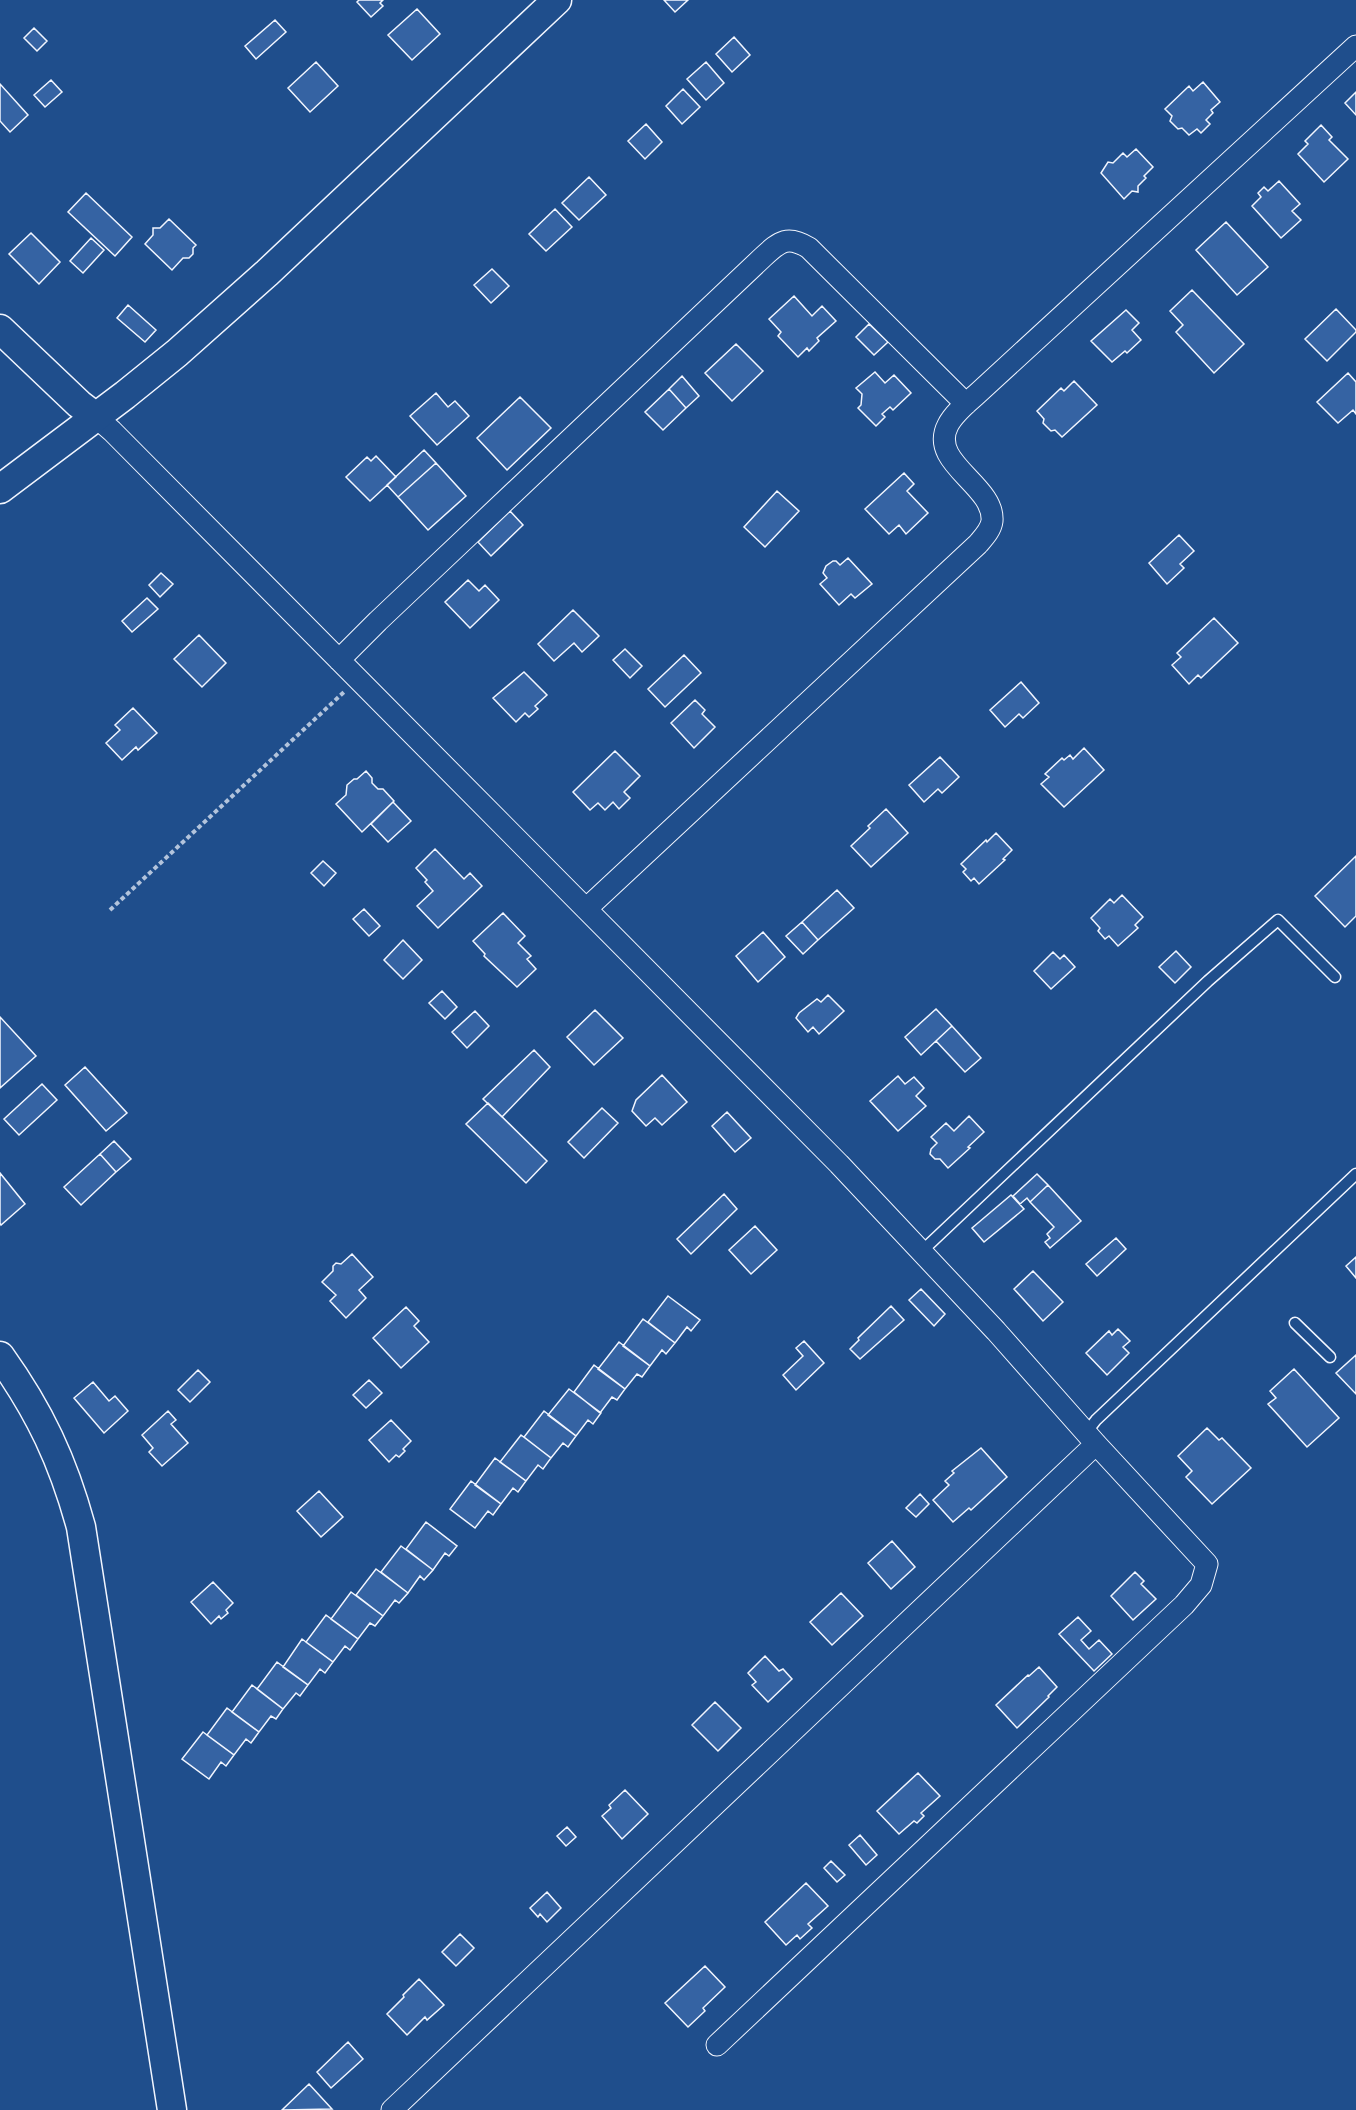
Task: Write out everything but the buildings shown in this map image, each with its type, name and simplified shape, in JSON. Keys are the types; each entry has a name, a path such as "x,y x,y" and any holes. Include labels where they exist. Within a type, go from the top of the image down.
{"street":[{"path":"0,489 162,367 250,288 557,0"},
{"path":"586,909 985,535 992,522 988,506 948,455 944,446 949,422 1356,46"},
{"path":"339,660 783,241 791,240 809,248 966,404"},
{"path":"0,328 79,404 120,439 710,1033 996,1331 1207,1564 1201,1585 1169,1620 717,2045"},
{"path":"0,1356 50,1437 63,1469 81,1527 172,2110"},
{"path":"392,2110 1091,1438"}],"lane":[{"path":"921,1252 1200,989 1278,920 1335,977"},
{"path":"1091,1438 1096,1420 1356,1174"},
{"path":"1295,1323 1330,1357"}],"path":[{"path":"110,910 357,679"}]}
